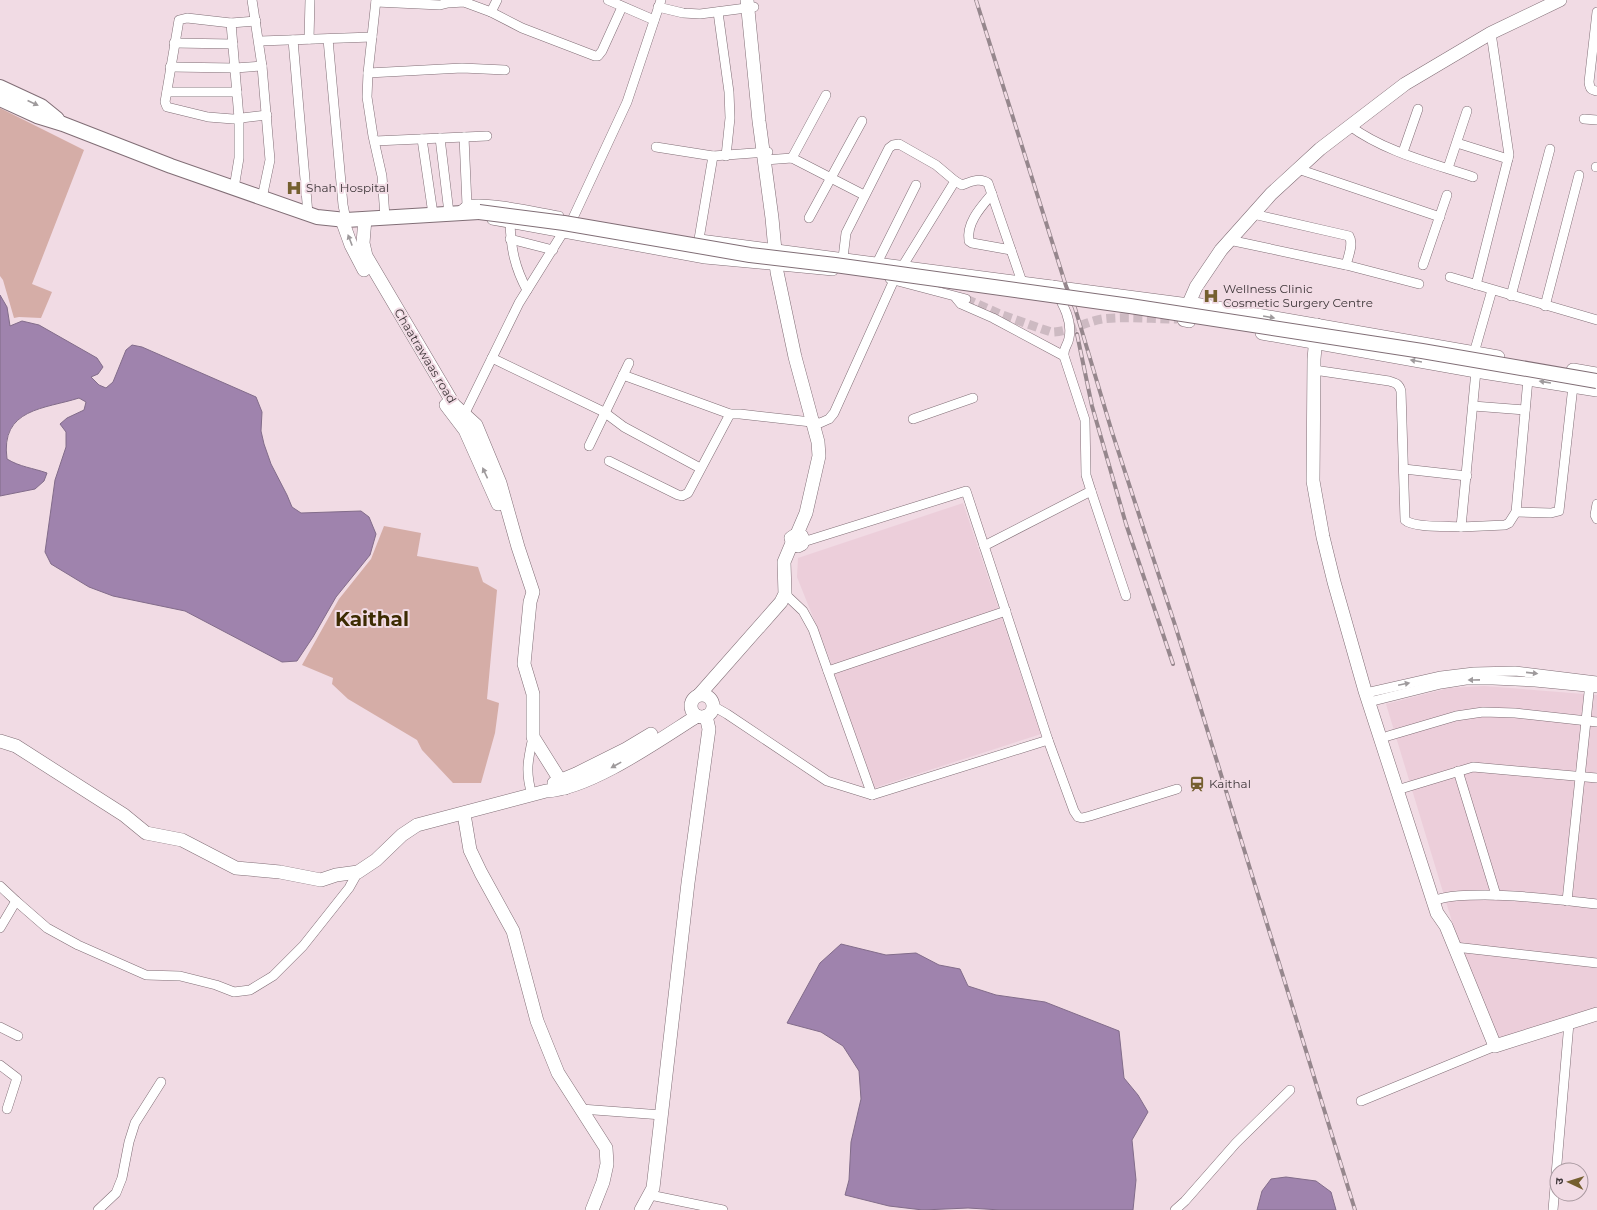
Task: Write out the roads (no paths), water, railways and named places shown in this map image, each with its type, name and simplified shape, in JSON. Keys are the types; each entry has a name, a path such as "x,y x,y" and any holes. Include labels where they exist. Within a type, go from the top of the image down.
{"main road":[{"path":"0,87 41,106 63,124"},
{"path":"0,99 37,116 63,124 171,166 317,217 344,220 463,211 564,223 750,255 835,265 1130,306 1422,351 1597,381"}],"street":[{"path":"252,0 260,42 270,160 262,198"},
{"path":"309,40 310,0"},
{"path":"491,12 497,0"},
{"path":"608,0 654,20"},
{"path":"1560,0 1491,33 1405,84 1320,149 1271,194 1229,240 1196,287 1181,320 1528,380 1597,390"},
{"path":"385,218 382,176 367,97 368,73 376,1 440,5 448,2 464,2 491,12 522,28 595,56 598,56 602,51 622,7"},
{"path":"573,218 627,102 660,3 682,13 700,14 718,12 750,4 778,250 817,422 819,456 806,513 798,540 784,562 788,596 803,610 813,629 872,795"},
{"path":"718,12 729,92 730,118 726,156"},
{"path":"1597,12 1589,82 1592,90 1597,91"},
{"path":"256,21 230,23 182,18 178,22 165,102 166,107 208,117 239,118 267,115"},
{"path":"230,23 239,118 238,158 234,188"},
{"path":"1476,285 1509,155 1491,33"},
{"path":"260,42 372,37"},
{"path":"328,39 344,220 359,262 449,411 462,419"},
{"path":"293,40 308,214"},
{"path":"174,43 233,44"},
{"path":"170,67 235,68 262,66"},
{"path":"368,73 462,68 505,70"},
{"path":"167,92 237,92"},
{"path":"792,158 826,95"},
{"path":"1403,152 1418,109"},
{"path":"1448,168 1467,111"},
{"path":"1584,119 1597,120"},
{"path":"809,218 830,177 862,122"},
{"path":"1350,126 1364,136 1403,152 1473,177"},
{"path":"375,141 487,136"},
{"path":"463,211 464,137"},
{"path":"440,138 463,211 474,218 510,223 562,234 705,259 836,272 894,280 966,300"},
{"path":"422,139 433,214"},
{"path":"842,258 846,233 864,195 889,148 895,144 899,144 921,155 962,185 976,180 985,180 990,186 1022,282"},
{"path":"1457,144 1508,159"},
{"path":"656,147 713,156 767,156 792,158 864,195"},
{"path":"1511,296 1550,149"},
{"path":"699,239 713,156"},
{"path":"1298,169 1440,217"},
{"path":"1545,306 1579,175"},
{"path":"623,375 730,414 817,422 829,419 834,413 894,280 956,181"},
{"path":"877,263 916,185"},
{"path":"992,194 973,218 969,241 972,243 1011,250"},
{"path":"1423,265 1448,195"},
{"path":"463,211 476,204 512,207 699,239 1189,304 1597,374"},
{"path":"1253,214 1349,236 1351,239 1351,245 1346,266"},
{"name":"Chaatrawaas road","path":"365,219 362,243 366,256 462,419"},
{"path":"510,223 511,248 520,278 527,290"},
{"path":"532,795 527,779 527,763 533,736 533,694 524,664 530,602 525,594 496,496 465,430 462,419 519,303 562,234"},
{"path":"510,239 553,250"},
{"path":"1229,240 1419,284"},
{"path":"1450,277 1597,320"},
{"path":"1052,285 1064,304 1069,324 1069,340 1064,350 1064,356 1085,420 1086,475 1126,596"},
{"path":"1474,353 1492,290"},
{"path":"956,297 961,304 993,318 1064,356"},
{"path":"1320,326 1313,481 1323,537 1332,574 1437,900 1437,913 1446,926 1495,1046"},
{"path":"492,358 604,412 624,427 700,468"},
{"path":"589,446 604,412 629,363"},
{"path":"1318,371 1389,381 1399,386 1401,391 1405,520 1408,523 1461,527 1505,525 1510,522 1516,512 1528,380"},
{"path":"1461,527 1476,371"},
{"path":"1516,512 1550,513 1559,511 1573,386"},
{"path":"913,419 973,398"},
{"path":"1473,406 1525,410"},
{"path":"609,461 682,496 688,493 730,414"},
{"path":"1404,469 1467,476"},
{"path":"798,540 966,491 1048,740 1078,817 1082,818 1090,816 1177,789"},
{"path":"984,546 1091,491"},
{"path":"1597,504 1595,515 1597,519"},
{"path":"0,742 16,746 124,815 146,833 182,840 236,868 280,872 320,880 336,875 358,872 376,860 402,835 417,825 464,814 546,791 556,781 563,784 602,773 631,757 703,707 781,602 788,596"},
{"path":"828,671 1006,611"},
{"path":"1371,696 1441,676 1474,672 1515,671 1593,684 1586,721 1567,901"},
{"path":"1371,696 1388,736 1401,789"},
{"path":"703,707 727,714 827,781 872,795 1048,740"},
{"path":"641,1210 653,1188 662,1115 688,883 709,729 703,707"},
{"path":"1388,736 1456,716 1483,712 1515,713 1597,722"},
{"path":"533,736 563,784"},
{"path":"1401,789 1473,767 1597,778"},
{"path":"1458,772 1496,895"},
{"path":"464,814 470,850 481,873 514,931 537,1021 558,1073 606,1148 607,1164 603,1182 592,1210"},
{"path":"0,886 47,928 78,945 146,975 180,976 216,985 234,992 250,990 273,976 303,946 349,888 358,872"},
{"path":"1437,900 1471,895 1515,895 1597,904"},
{"path":"0,928 16,901"},
{"path":"1455,948 1597,963"},
{"path":"1360,1101 1495,1046 1597,1014"},
{"path":"1553,1210 1568,1023"},
{"path":"0,1026 18,1036"},
{"path":"0,1065 17,1078 8,1109"},
{"path":"98,1210 116,1192 122,1178 129,1142 135,1122 161,1082"},
{"path":"1175,1210 1185,1201 1236,1143 1290,1090"},
{"path":"581,1109 662,1115"},
{"path":"650,1194 723,1210"}],"tunnel":[{"path":"966,299 1002,315 1051,332 1071,329 1089,322 1111,318 1177,319"}],"railway":[{"path":"976,0 1066,286 1075,308 1112,432 1175,625 1355,1210"},
{"path":"1077,334 1092,406 1126,524 1173,664"}],"place":[{"name":"Shah Hospital","path":"294,188"},
{"name":"Wellness Clinic Cosmetic Surgery Centre","path":"1211,296"},
{"name":"Kaithal","path":"1197,784"}],"district":[{"name":"Kaithal","path":"372,619"}]}
